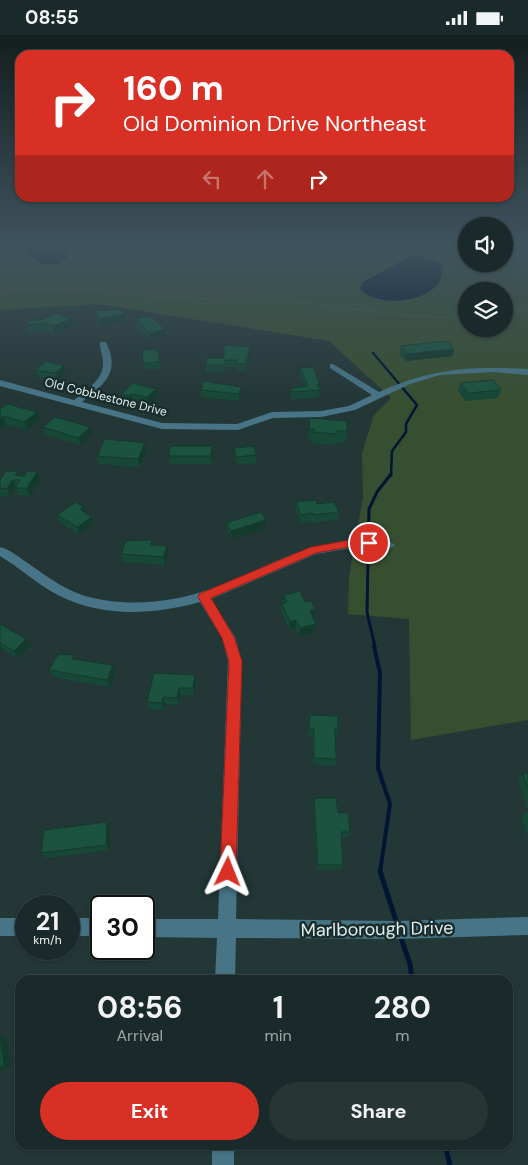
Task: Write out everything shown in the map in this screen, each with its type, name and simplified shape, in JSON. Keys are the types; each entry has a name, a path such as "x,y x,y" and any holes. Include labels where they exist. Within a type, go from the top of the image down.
{"street":[{"path":"74,404 104,379 108,373 109,357 103,344"},
{"path":"333,366 379,395 407,382 440,373 494,370 528,372"},
{"name":"Old Cobblestone Drive","path":"0,383 162,426 238,427 272,415 321,414 352,408 379,395"},
{"path":"0,551 60,590 94,603 120,607 147,607 175,604 204,597 314,550 350,544 389,545"},
{"path":"204,597 228,637 235,661 225,975"},
{"name":"Marlborough Drive","path":"155,928 397,931 528,925"},
{"path":"0,927 15,927"},
{"path":"223,1150 223,1165"}],"path":[{"path":"142,296 305,303 402,315 458,318"},
{"path":"513,312 528,306"}],"green space":[{"path":"0,296 458,296 458,337 513,337 513,296 528,296 528,720 411,740 409,619 348,614 349,577 363,497 362,453 374,415 391,398 329,341 98,304 0,310"}],"water":[{"path":"369,296 420,296 396,301 382,300"}],"building":[{"path":"121,309 125,314 99,319 96,311"},
{"path":"58,313 71,319 53,326 47,324 27,325 29,320 40,320"},
{"path":"150,316 165,329 150,333 136,319"},
{"path":"447,341 454,349 407,354 401,346"},
{"path":"224,345 250,347 248,357 246,357 246,364 237,364 237,360 225,360 225,365 206,365 206,358 224,358"},
{"path":"157,349 160,362 143,363 142,350"},
{"path":"46,361 64,366 55,373 35,370"},
{"path":"313,367 320,384 317,384 320,390 293,392 291,388 308,386 300,368"},
{"path":"493,380 501,390 468,393 460,383"},
{"path":"203,381 241,387 239,394 201,390"},
{"path":"133,383 156,389 147,397 122,394"},
{"path":"7,404 37,412 24,422 3,416 0,419 0,409"},
{"path":"55,417 90,427 78,438 43,427"},
{"path":"310,418 347,421 347,431 337,431 337,434 314,432 314,429 309,429"},
{"path":"105,439 145,443 138,459 97,456"},
{"path":"170,446 212,446 211,456 169,456"},
{"path":"254,446 256,455 236,457 234,448"},
{"path":"6,471 18,472 15,475 24,476 27,471 37,472 27,488 15,488 20,480 12,480 7,489 0,488 0,480"},
{"path":"316,500 317,504 334,502 339,512 301,515 296,502"},
{"path":"76,502 84,507 80,509 92,517 77,527 57,515"},
{"path":"261,512 266,520 231,531 226,523"},
{"path":"152,540 151,545 167,546 163,557 121,554 126,541"},
{"path":"300,591 305,602 311,601 315,609 310,611 316,624 300,628 296,620 290,622 282,604 287,602 284,595"},
{"path":"0,624 26,639 14,651 0,643"},
{"path":"58,654 74,655 72,659 113,665 107,680 49,670"},
{"path":"154,673 195,675 193,688 179,688 177,698 163,697 162,703 147,702"},
{"path":"310,715 338,716 338,728 335,728 336,759 314,758 314,729 309,729"},
{"path":"528,773 528,789 523,774"},
{"path":"314,798 336,798 338,813 348,813 350,832 341,832 343,865 318,865"},
{"path":"107,822 106,845 41,853 44,830"},
{"path":"0,1036 4,1065 0,1067"}],"waterway":[{"path":"373,353 417,405 406,424 406,432 392,451 391,476"},
{"path":"375,647 367,612 369,509 377,492 391,474"},
{"path":"374,646 380,673 378,768 390,804 380,871"},
{"path":"380,871 397,924"},
{"path":"400,935 410,964 411,975"},
{"path":"446,1150 450,1165"}],"route":[{"path":"228,872 235,661 233,648 228,637 204,597 292,557 330,546 369,543"}]}
